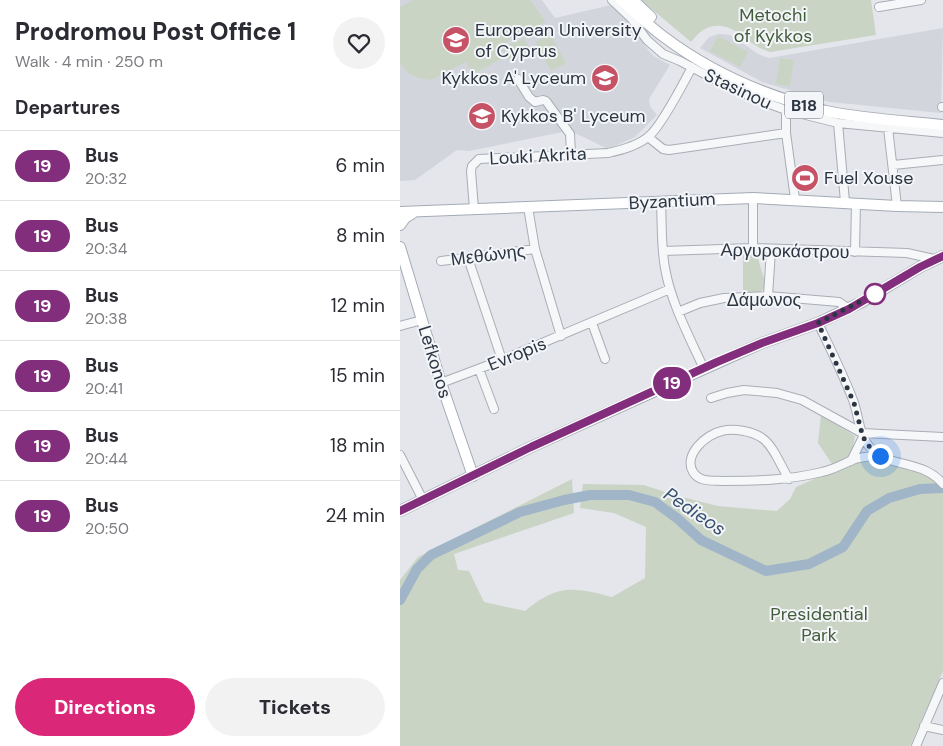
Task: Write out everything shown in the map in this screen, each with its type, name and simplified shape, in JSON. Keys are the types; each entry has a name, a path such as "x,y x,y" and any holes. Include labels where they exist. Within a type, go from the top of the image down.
{"main road":[{"name":"B18","path":"621,0 664,37 741,83 772,96 828,111 943,124"},
{"name":"B18","path":"625,0 637,14"},
{"name":"B18","path":"633,0 674,37 711,64 770,92 829,109 943,124"},
{"name":"Byzantium","path":"400,212 753,198 943,208"},
{"path":"400,225 404,218 416,212"},
{"name":"Lefkonos","path":"400,247 403,268 473,476"},
{"path":"400,511 531,447 704,369 762,343 818,323 849,309 938,258"}],"street":[{"name":"Stasinou","path":"612,0 632,18 645,38 663,54 731,88 786,110 838,123 943,133"},
{"path":"879,7 922,0"},
{"path":"655,48 664,37"},
{"path":"692,67 657,127 648,137 663,150 786,134"},
{"path":"518,79 529,97 535,102 546,101 566,126 570,134 571,154"},
{"path":"786,110 786,134 795,199"},
{"path":"838,123 845,202"},
{"path":"888,128 897,206"},
{"name":"Louki Akrita","path":"474,209 471,171 475,162 479,159 617,151 634,145 648,137"},
{"path":"893,165 943,160"},
{"path":"753,198 753,248"},
{"path":"661,202 663,251 670,289 678,312 704,369"},
{"path":"855,252 856,203"},
{"path":"528,207 535,249 562,336"},
{"name":"Αργυροκάστρου","path":"663,251 753,248 907,253 938,258"},
{"name":"Μεθώνης","path":"441,261 535,249"},
{"path":"768,296 771,250"},
{"path":"907,253 920,267"},
{"path":"468,258 502,360"},
{"name":"Evropis","path":"441,383 592,324 670,289"},
{"name":"Δάμωνος","path":"678,312 700,303 721,299 768,296 839,302 849,309"},
{"path":"400,326 422,320"},
{"path":"818,323 854,403 862,435 871,449 880,456 920,467 942,483"},
{"path":"592,324 605,359"},
{"path":"479,369 494,409"},
{"path":"711,398 744,390 762,391 792,397 825,412 862,435 943,437"},
{"path":"789,479 768,444 755,434 741,431 724,430 714,433 693,454 691,460 692,471 704,481 755,481 789,479 825,472 851,461 880,456"},
{"path":"851,461 862,435"},
{"path":"400,455 423,500"},
{"path":"916,746 943,683"},
{"path":"924,726 943,730"}],"shaded area":[{"path":"400,0 542,0 555,18 611,5 625,19 649,51 655,57 670,65 649,99 650,106 657,115 635,137 608,149 577,134 563,132 469,151 457,150 415,180 400,181"},
{"path":"943,28 941,113 829,102 762,82 700,48 709,37 724,34 730,35 760,55 769,58"}],"green space":[{"name":"European University of Cyprus","path":"413,0 530,0 546,22 498,47 503,58 473,74 466,62 431,80 418,78 408,73 400,63 400,7"},
{"name":"Metochi of Kykkos","path":"641,0 871,0 876,35 770,52 757,46 732,29 713,26 702,31 691,42"},
{"path":"550,34 566,63 551,71 535,42"},
{"path":"718,36 748,52 740,67 710,51"},
{"path":"524,38 530,49 508,60 502,48"},
{"path":"780,58 794,60 790,86 776,84"},
{"path":"743,253 757,253 766,286 759,294 743,294"},
{"path":"821,415 855,436 853,448 848,458 832,464 818,443"},
{"name":"Presidential Park","path":"875,455 943,476 943,671 910,746 400,746 400,580 418,557 572,479 574,513 454,554 458,570 469,571 484,602 525,611 547,596 566,590 587,591 612,597 645,578 646,527 614,513 580,508 583,484 644,485 718,506 777,511 790,499 796,487 846,465"}],"waterway":[{"name":"Pedieos","path":"400,600 417,569 431,555 520,512 564,500 590,495 629,495 655,502 678,519 701,540 766,571 809,564 843,547 867,511 889,498 920,489 943,488"}],"bus line":[{"name":"19","path":"400,511 531,447 717,362 849,309 934,259 943,256"}],"place":[{"name":"European University of Cyprus","path":"456,40"},
{"name":"Kykkos A' Lyceum","path":"605,78"},
{"name":"Kykkos B' Lyceum","path":"482,116"},
{"name":"Fuel Xouse","path":"805,178"}],"route":[{"path":"875,294 849,309 818,323 854,403 863,437 871,449 880,456"}]}
